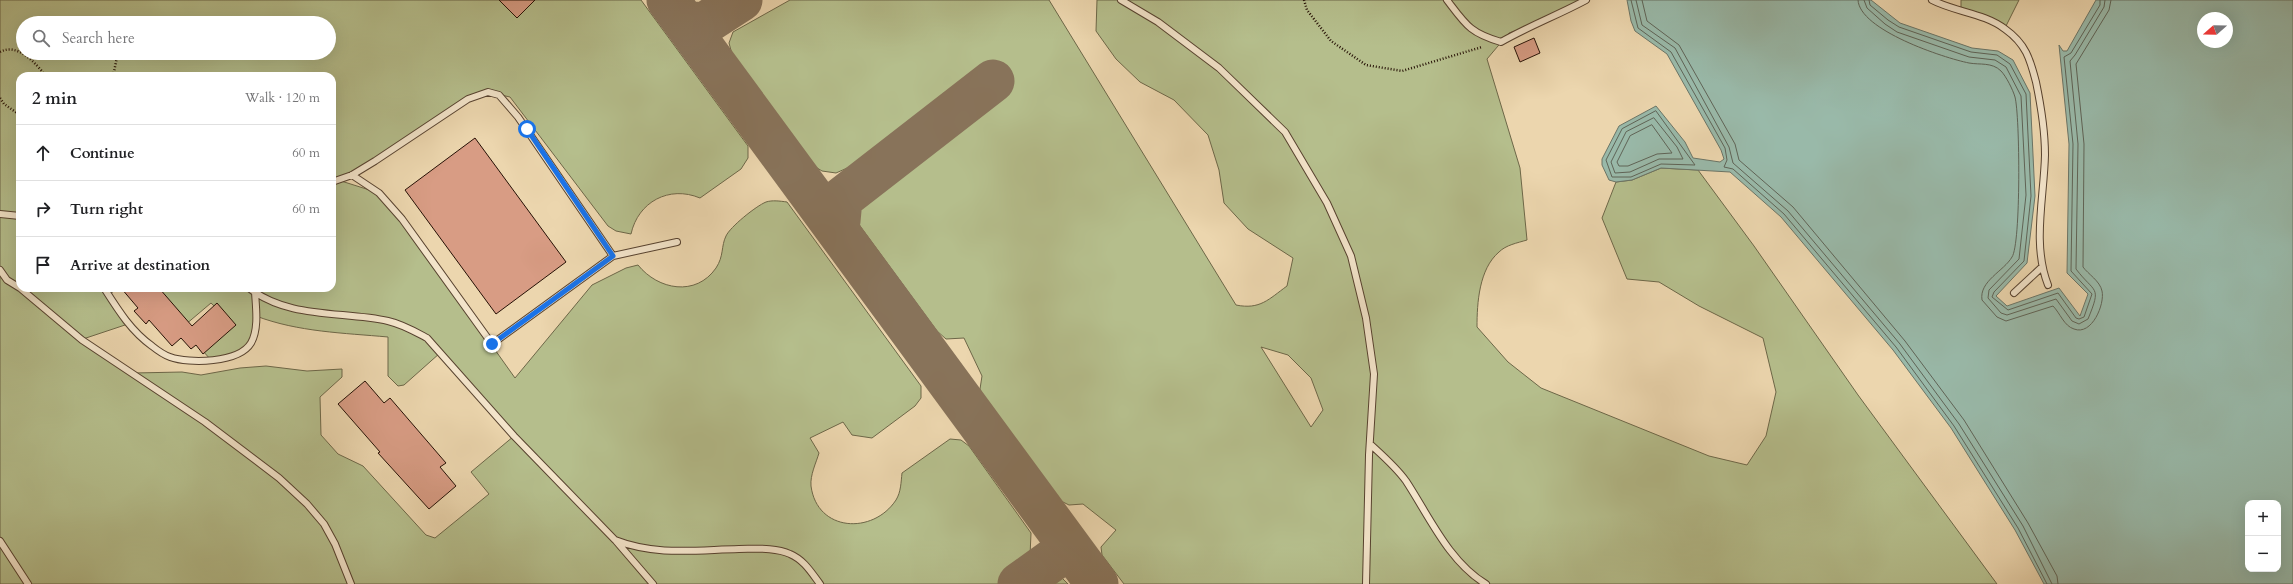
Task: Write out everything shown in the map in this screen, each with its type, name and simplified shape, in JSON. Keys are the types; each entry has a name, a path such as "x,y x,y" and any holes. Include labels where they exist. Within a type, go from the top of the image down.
{"lane":[{"path":"1121,0 1158,22 1219,68 1285,132 1327,203 1351,256 1366,318 1374,374 1370,444 1366,584"},
{"path":"1447,0 1468,27 1482,37 1501,42 1526,27 1551,18 1586,0"},
{"path":"1932,0 1947,8 1960,10 2005,28 2026,48 2041,106 2045,154 2040,248 2042,268 2048,285"},
{"path":"336,181 352,175 468,99 488,92 499,95 518,117 613,256"},
{"path":"352,175 379,193 402,218 492,344 613,256 677,242"},
{"path":"0,214 16,216"},
{"path":"2014,293 2042,268"},
{"path":"0,270 7,280 16,285"},
{"path":"27,292 82,340 198,418 279,478 307,504 324,524 335,544 351,584"},
{"path":"107,292 134,331 170,357 188,361 224,358 237,354 250,344 255,333 255,292 298,310 388,321 410,328 427,338 514,436 615,540 653,584"},
{"path":"1370,444 1386,458 1406,481 1422,510 1472,576 1486,584"},
{"path":"615,540 635,548 655,551 764,549 790,553 803,561 820,584"},
{"path":"0,541 28,584"}],"path":[{"path":"1304,0 1307,10 1331,41 1366,65 1402,71 1501,42"},
{"path":"0,52 5,50 16,50"},
{"path":"32,60 42,72"},
{"path":"114,72 116,60"},
{"path":"0,98 4,104 16,112"}],"green space":[{"path":"0,0 641,0 748,146 748,158 741,169 700,198 677,194 666,195 656,199 640,213 631,234 616,231 608,226 510,97 488,92 468,99 352,175 336,180 336,72 16,72 16,292 112,292 109,296 128,324 83,339 134,373 182,372 201,375 240,368 266,366 307,371 342,369 342,377 320,397 321,435 338,454 363,466 426,535 435,538 489,494 471,472 514,436 440,353 404,385 398,386 388,376 388,337 305,329 256,316 250,344 237,354 211,360 202,350 233,324 211,303 185,325 154,292 336,292 336,181 338,180 379,193 402,219 515,378 592,285 626,268 638,265 646,273 666,285 677,287 698,283 708,277 719,264 726,236 738,222 766,202 787,202 921,386 921,398 915,406 872,438 852,435 843,422 810,438 819,453 812,473 811,482 815,501 824,513 834,520 847,523 861,523 874,519 886,511 898,497 902,473 950,439 961,440 969,446 1031,533 1030,556 1025,568 1002,584 0,584"},
{"path":"790,0 1049,0 1236,305 1252,306 1264,302 1287,286 1293,258 1248,229 1224,203 1219,170 1208,135 1174,100 1140,82 1116,59 1096,31 1097,0 1586,0 1551,18 1509,33 1487,59 1520,168 1527,240 1512,244 1492,259 1480,287 1477,327 1508,362 1541,388 1709,456 1747,465 1766,436 1776,392 1763,338 1699,306 1659,282 1627,279 1602,218 1616,182 1632,180 1661,168 1698,170 1754,246 1858,395 1997,584 1124,584 1102,555 1101,547 1116,530 1083,504 1069,505 1061,501 983,396 980,389 982,376 964,338 946,339 937,331 860,226 857,216 861,203 864,200 991,104 836,173 822,171 814,166 732,54 729,43 733,32","holes":["1261,347 1288,355 1311,378 1323,410 1311,427"]},
{"path":"1961,0 2019,0 2005,28 1961,10"},
{"path":"1052,575 1061,577 1068,584 1025,584 1036,577"}],"water":[{"path":"1627,0 1871,0 1900,23 1972,48 1998,51 2013,60 2030,93 2035,196 2027,263 1996,296 2007,306 2059,288 2080,316 2088,294 2067,273 2069,144 2059,45 2063,51 2067,51 2096,0 2293,0 2293,584 2044,584 2015,530 1951,428 1893,350 1781,217 1730,172 1661,168 1632,180 1616,182 1609,180 1602,165 1602,159 1619,126 1656,106 1685,142 1693,158 1720,162 1724,159 1721,150 1667,54 1635,31 1631,21"}],"building":[{"path":"499,0 535,0 517,18"},
{"path":"1534,38 1540,53 1520,62 1514,47"},
{"path":"475,138 566,262 496,314 405,190"},
{"path":"124,292 162,292 192,326 217,303 236,325 203,354 196,345 191,349 181,338 172,346 149,320 146,324 134,311 138,308"},
{"path":"365,381 384,403 390,398 446,463 440,467 456,486 429,509 378,453 380,452 338,404"}],"taxiway":[{"path":"668,0 1097,584"},
{"path":"695,23 704,24 741,0"},
{"path":"839,221 841,199 993,81"},
{"path":"1019,584 1058,556 1067,556"}],"route":[{"path":"492,344 613,256 527,129"}]}
